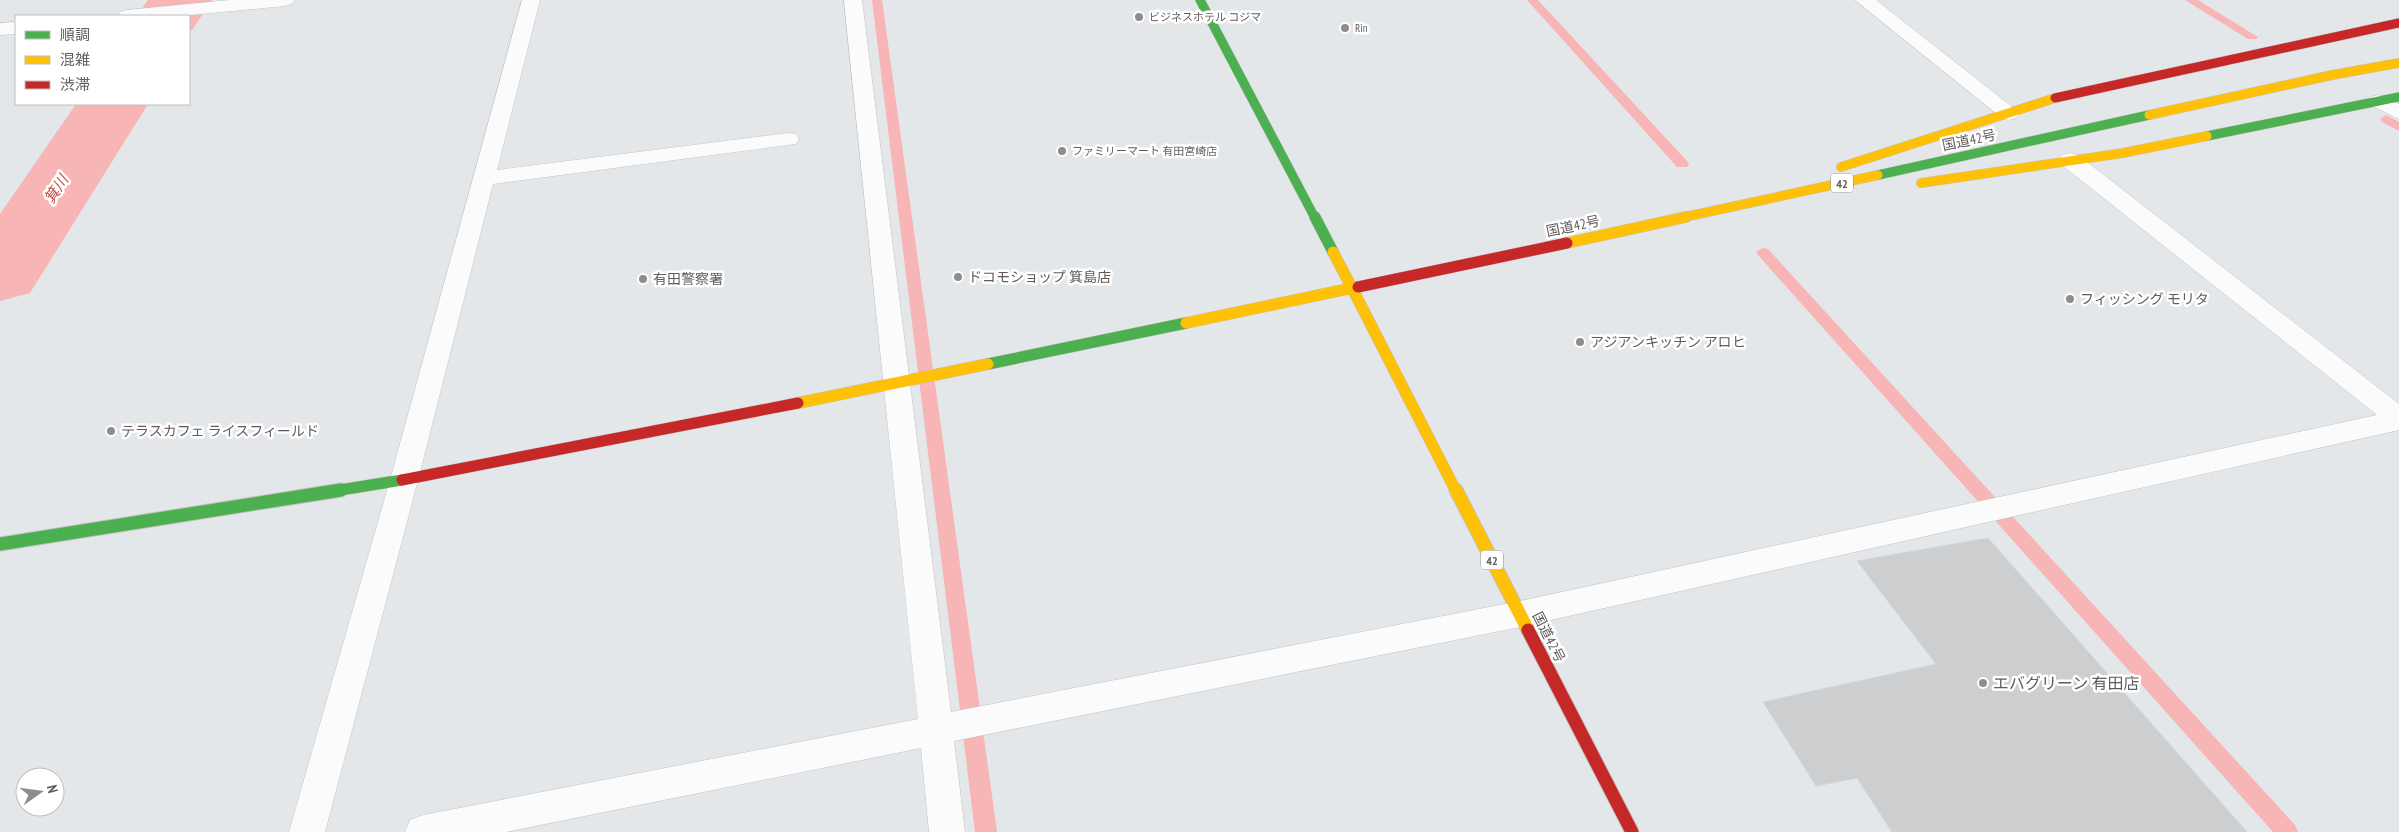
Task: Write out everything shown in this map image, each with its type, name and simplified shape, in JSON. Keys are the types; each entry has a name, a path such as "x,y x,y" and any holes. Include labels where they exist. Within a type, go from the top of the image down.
{"main road":[{"path":"0,544 404,480 898,383 1352,288 1200,0"},
{"path":"1830,171 2009,114 2050,99 2399,22"},
{"name":"国道42号","path":"1632,832 1352,288 1671,221 2332,75 2399,63"},
{"path":"1905,186 2123,153 2399,98"},
{"path":"1671,221 1802,180"},
{"path":"1671,221 1836,196"}],"street":[{"path":"137,15 285,0"},
{"path":"307,832 404,480 531,0"},
{"path":"853,0 898,383 947,832"},
{"path":"1864,0 2009,114"},
{"path":"0,29 15,28"},
{"path":"2378,101 2399,114"},
{"path":"483,179 788,139"},
{"path":"2070,160 2399,419"},
{"path":"423,832 1520,614 2399,419"}],"building":[{"name":"エバグリーン 有田店","path":"1988,538 2247,832 1892,832 1857,778 1816,786 1763,702 1936,664 1857,561"}],"waterway":[{"name":"箕川","path":"170,15 180,0"},
{"path":"877,0 986,832"},
{"path":"1532,0 1682,164"},
{"path":"2190,0 2252,37"},
{"name":"箕川","path":"0,275 111,105"},
{"path":"2386,119 2399,127"},
{"path":"1763,252 2287,832"}],"traffic: fast":[{"path":"1200,0 1333,252"},
{"path":"2207,136 2399,97"},
{"path":"1878,175 2149,115"},
{"path":"988,364 1186,323"},
{"path":"0,544 402,480"}],"traffic: slow":[{"path":"2149,115 2332,75 2399,63"},
{"path":"1841,167 2055,98"},
{"path":"1921,183 2123,153 2207,136"},
{"path":"1567,243 1878,175"},
{"path":"1186,323 1352,288 1333,252"},
{"path":"1358,287 1352,288 1528,630"},
{"path":"798,403 988,364"}],"traffic: jam":[{"path":"2055,98 2399,23"},
{"path":"1358,287 1567,243"},
{"path":"402,480 798,403"},
{"path":"1528,630 1632,832"}],"place":[{"name":"ビジネスホテル コジマ","path":"1139,17"},
{"name":"Rin","path":"1345,28"},
{"name":"ファミリーマート 有田宮崎店","path":"1062,151"},
{"name":"ドコモショップ 箕島店","path":"958,277"},
{"name":"有田警察署","path":"643,279"},
{"name":"フィッシング モリタ","path":"2070,299"},
{"name":"アジアンキッチン アロヒ","path":"1580,342"},
{"name":"テラスカフェ ライスフィールド","path":"111,431"},
{"name":"エバグリーン 有田店","path":"1983,683"}]}
